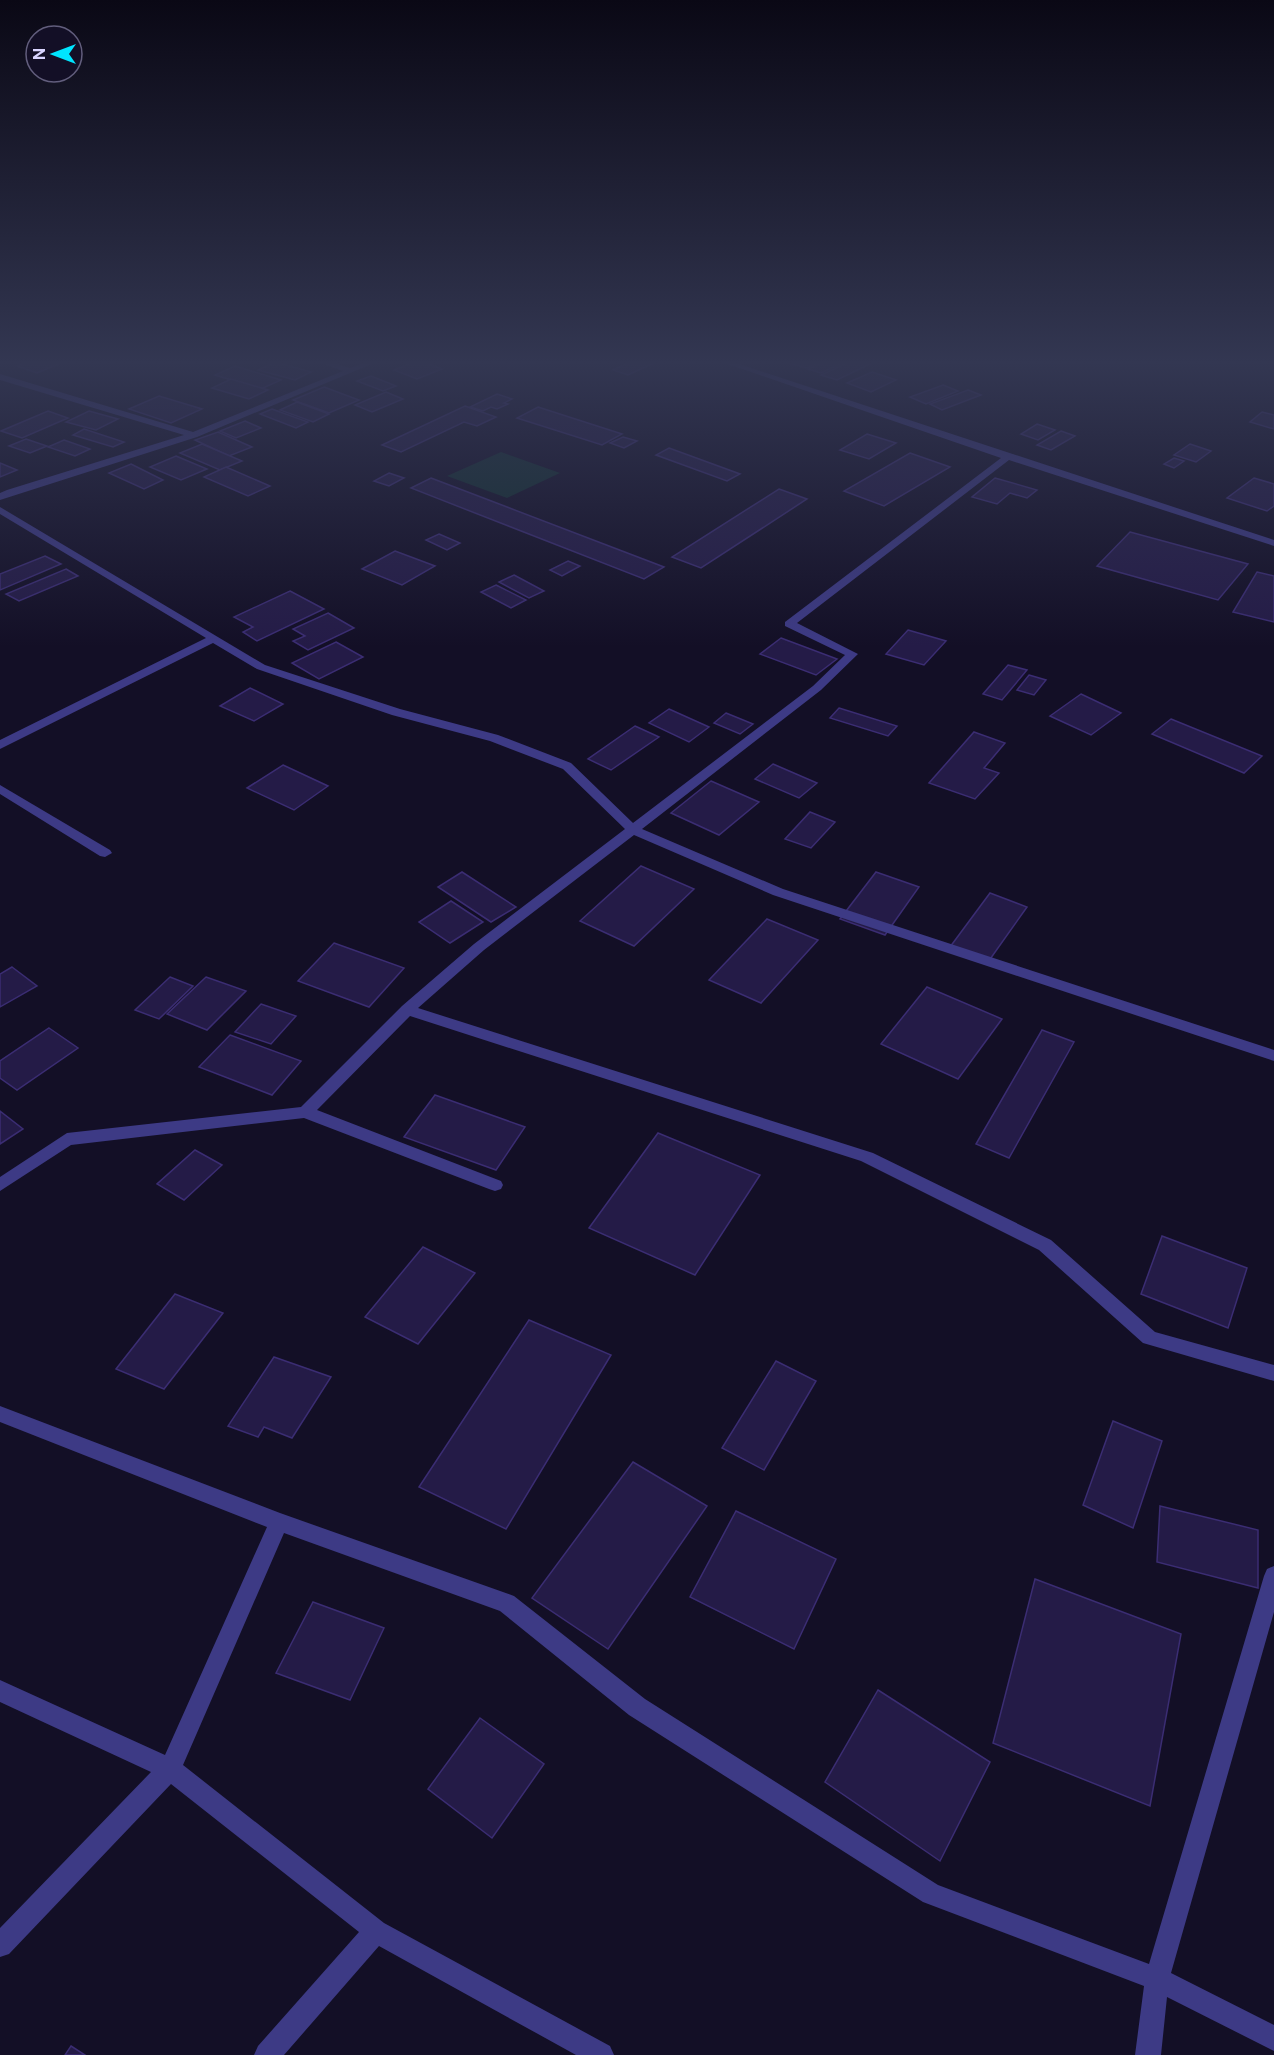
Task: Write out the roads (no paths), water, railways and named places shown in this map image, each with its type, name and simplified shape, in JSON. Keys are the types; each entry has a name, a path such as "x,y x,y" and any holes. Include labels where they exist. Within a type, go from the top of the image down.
{"street":[{"path":"0,497 127,456"},
{"path":"1005,456 1274,543"},
{"path":"305,1112 407,1010 479,947 817,688 852,654 789,624 1008,457"},
{"path":"0,488 10,492"},
{"path":"0,510 261,667 396,712 494,738 567,766 633,830 778,892 1274,1056"},
{"path":"0,745 216,638"},
{"path":"0,789 105,853"},
{"path":"407,1010 867,1157 1045,1245 1149,1338 1274,1373"},
{"path":"0,1185 67,1139 305,1112 495,1185"},
{"path":"0,1414 279,1522 507,1603 637,1707 931,1894 1157,1979 1274,2038"},
{"path":"0,1945 170,1769 279,1522"},
{"path":"1148,2055 1157,1979 1274,1576"},
{"path":"0,1691 170,1769 376,1931 601,2055"},
{"path":"267,2055 376,1931"}]}
